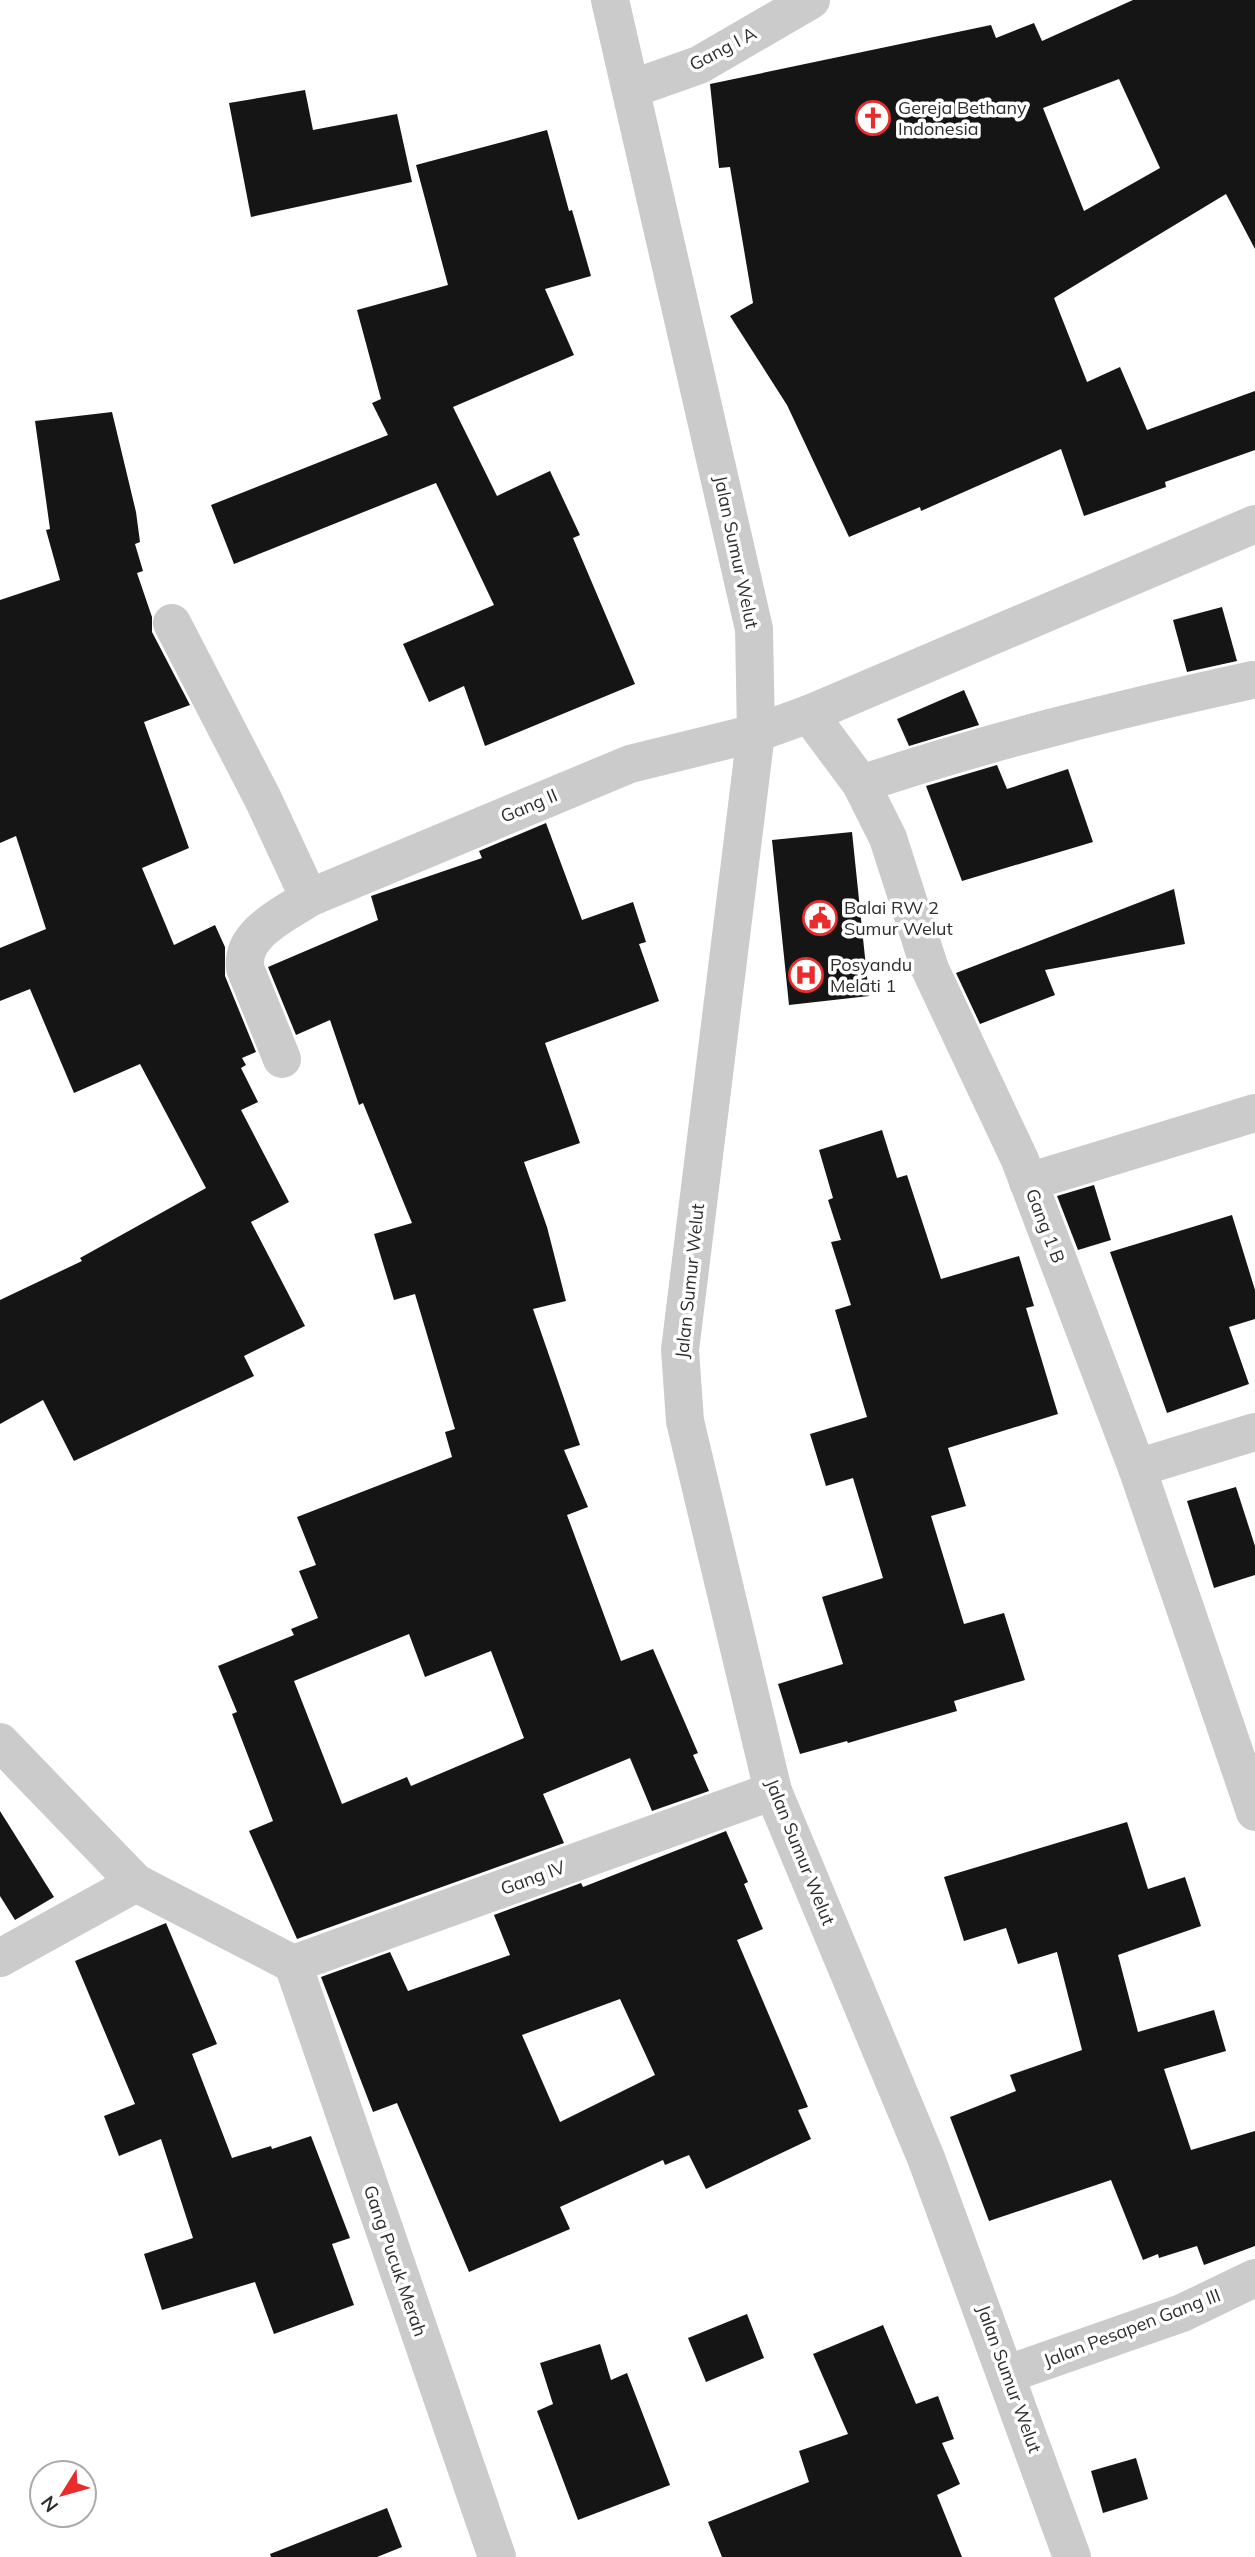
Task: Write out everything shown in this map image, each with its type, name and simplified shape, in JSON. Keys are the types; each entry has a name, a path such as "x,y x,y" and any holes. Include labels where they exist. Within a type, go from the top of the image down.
{"street":[{"name":"Jalan Sumur Welut","path":"610,0 754,629 756,733 680,1350 685,1421 773,1791 926,2158 1008,2374 1072,2557"},
{"name":"Gang I A","path":"631,89 699,65 811,0"},
{"path":"756,733 809,714 1255,524"},
{"path":"172,623 263,799 309,898"},
{"path":"861,785 981,747 1122,709 1252,680"},
{"name":"Gang 1 B","path":"809,714 861,785 888,838 930,970 1028,1182 1137,1468 1255,1812"},
{"name":"Gang II","path":"282,1059 245,968 244,958 256,934 309,898 630,764 756,733"},
{"path":"1028,1182 1255,1113"},
{"path":"1137,1468 1255,1432"},
{"path":"0,1742 136,1883 293,1964"},
{"name":"Gang IV","path":"293,1964 773,1791"},
{"path":"0,1958 136,1883"},
{"name":"Gang Pucuk Merah","path":"293,1964 496,2557"},
{"name":"Jalan Pesapen Gang III","path":"1008,2374 1182,2313 1255,2278"}],"building":[{"path":"1133,0 1255,0 1255,249 1226,194 1054,298 1087,382 1120,367 1147,430 1255,391 1255,450 1165,482 1166,487 1084,516 1061,449 921,511 920,507 849,537 787,405 730,316 753,303 730,167 719,168 710,84 991,25 996,38 1034,23 1042,41","holes":["1119,79 1160,168 1084,211 1043,108"]},
{"path":"305,90 313,130 397,114 412,182 251,217 229,103"},
{"path":"547,130 569,211 572,210 591,276 545,289 574,355 453,407 497,496 550,471 580,535 573,538 635,684 485,746 464,686 429,702 403,644 494,605 436,483 234,564 211,505 388,435 372,403 381,399 357,310 448,285 416,165"},
{"path":"112,412 136,512 140,542 135,544 143,571 137,573 152,617 152,632 190,705 144,722 189,848 142,868 174,945 215,925 225,947 225,976 256,1052 242,1058 246,1065 241,1068 258,1102 241,1110 289,1202 251,1222 305,1326 244,1356 254,1376 74,1461 43,1400 0,1424 0,1300 82,1261 80,1258 206,1188 140,1064 74,1093 30,989 0,1001 0,948 46,929 16,836 0,843 0,600 60,580 46,530 50,529 35,421"},
{"path":"1222,607 1237,661 1187,672 1173,620"},
{"path":"964,690 979,725 909,746 897,719"},
{"path":"997,765 1007,789 1068,769 1093,842 962,881 926,786"},
{"path":"546,823 582,920 633,902 646,942 639,944 659,1001 545,1043 580,1143 524,1162 547,1227 566,1301 533,1309 580,1445 564,1450 588,1507 567,1515 621,1661 653,1649 698,1753 693,1755 709,1791 652,1811 630,1758 543,1794 564,1843 297,1939 249,1831 273,1821 232,1714 237,1712 218,1666 294,1635 291,1629 318,1618 299,1571 316,1565 297,1517 452,1457 445,1432 455,1429 415,1294 394,1300 374,1234 412,1223 363,1103 359,1105 330,1020 296,1035 268,967 378,920 371,896 482,858 479,851","holes":["409,1634 425,1677 491,1651 524,1738 411,1786 407,1777 342,1804 294,1681"]},
{"name":"Balai RW 2 Sumur Welut","path":"852,832 869,996 789,1005 772,840"},
{"path":"1174,889 1185,944 1045,970 1055,995 980,1024 956,973"},
{"path":"882,1130 897,1178 907,1175 941,1279 1019,1256 1034,1306 1026,1308 1058,1414 948,1448 966,1506 931,1516 964,1624 1004,1613 1025,1680 954,1701 957,1711 800,1754 778,1684 843,1664 822,1597 883,1578 853,1478 826,1486 810,1434 867,1417 835,1310 851,1305 831,1242 841,1240 828,1200 833,1198 819,1150"},
{"path":"1094,1185 1111,1240 1078,1250 1057,1196"},
{"path":"1232,1215 1255,1290 1255,1319 1229,1327 1249,1384 1167,1413 1110,1252"},
{"path":"1236,1487 1255,1546 1255,1575 1214,1588 1187,1501"},
{"path":"0,1811 54,1897 15,1920 0,1896"},
{"path":"1127,1822 1148,1889 1185,1877 1201,1926 1118,1955 1138,2032 1214,2010 1226,2051 1164,2069 1191,2150 1255,2131 1255,2246 1204,2265 1197,2246 1143,2260 1111,2180 989,2221 950,2117 1016,2091 1010,2075 1082,2050 1057,1952 1018,1964 1006,1928 964,1941 944,1877"},
{"path":"726,1831 748,1882 744,1884 763,1929 737,1940 808,2107 798,2110 811,2139 706,2189 689,2155 665,2165 663,2160 560,2207 570,2229 469,2272 397,2103 373,2112 321,1977 390,1952 408,1991 510,1955 494,1915 581,1883 583,1887","holes":["620,1999 655,2075 560,2122 522,2035"]},
{"path":"166,1923 217,2044 192,2054 232,2158 311,2136 350,2238 332,2244 354,2305 274,2334 255,2282 162,2310 144,2254 193,2238 161,2139 119,2156 104,2116 135,2104 75,1961"},
{"path":"747,2314 764,2358 706,2382 688,2338"},
{"path":"883,2325 916,2404 938,2396 954,2439 942,2443 960,2484 937,2495 962,2557 722,2557 708,2522 809,2482 799,2451 848,2434 813,2354"},
{"path":"600,2344 611,2380 627,2373 670,2485 578,2520 537,2411 553,2404 540,2363"},
{"path":"1136,2458 1148,2499 1103,2513 1091,2471"},
{"path":"387,2508 402,2547 377,2557 271,2557 270,2554"}],"place":[{"name":"Gereja Bethany Indonesia","path":"873,118"},
{"name":"Balai RW 2 Sumur Welut","path":"820,918"},
{"name":"Posyandu Melati 1","path":"806,975"}]}
